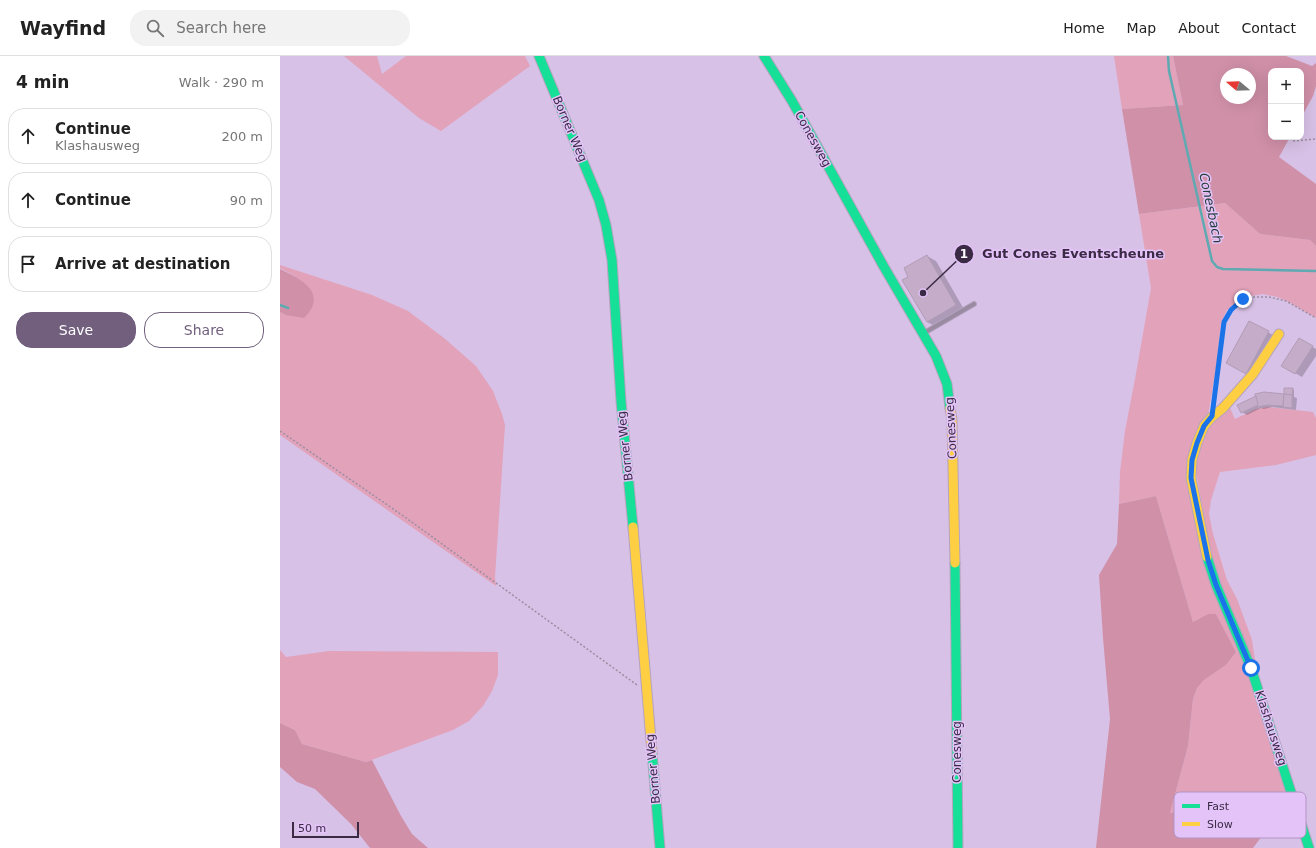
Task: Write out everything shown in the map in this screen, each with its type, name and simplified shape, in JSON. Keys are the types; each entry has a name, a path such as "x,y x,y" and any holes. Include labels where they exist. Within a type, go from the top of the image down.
{"street":[{"name":"Borner Weg","path":"539,56 599,200 606,225 612,260 621,401 660,848"},
{"name":"Conesweg","path":"764,56 792,101 936,356 944,373 950,400 952,420 958,848"},
{"name":"Klashausweg","path":"1279,334 1253,374 1223,408 1212,416 1204,426 1192,460 1191,478 1208,560 1216,585 1251,668 1291,792"},
{"name":"Klashausweg","path":"1306,838 1309,848"}],"lane":[{"path":"923,334 974,304"}],"path":[{"path":"1293,141 1316,139"},
{"path":"1214,401 1224,322 1231,310 1243,299 1269,297 1298,308 1316,318"},
{"path":"280,431 402,515 646,692"}],"shaded area":[{"path":"344,56 377,56 382,74 406,56 525,56 530,66 441,131 419,118"},
{"path":"1114,56 1173,56 1183,105 1122,109"},
{"path":"1173,56 1286,56 1312,66 1316,63 1316,86 1313,96 1304,112 1304,68 1268,68 1268,140 1288,140 1279,157 1316,184 1316,246 1310,240 1260,234 1225,203 1139,214 1122,109 1183,105"},
{"path":"1225,203 1260,234 1310,240 1316,246 1316,318 1287,301 1263,294 1251,296 1236,303 1227,310 1221,323 1216,369 1207,421 1191,460 1207,560 1251,669 1290,792 1176,792 1188,746 1193,699 1197,688 1204,680 1226,665 1236,652 1216,614 1208,614 1193,622 1156,496 1119,504 1120,472 1125,431 1151,288 1139,214"},
{"path":"280,265 372,295 408,311 444,338 476,366 493,391 505,425 495,577 496,586 280,435 280,312 286,315 314,297 304,283 280,268"},
{"path":"280,269 303,282 313,294 314,301 311,309 304,318 286,315 280,312"},
{"path":"1229,406 1235,419 1256,409 1268,407 1313,412 1316,418 1316,455 1276,465 1220,472 1211,500 1209,514 1213,534 1227,580 1237,599 1252,640 1257,674 1216,584 1194,460 1205,426"},
{"path":"1156,496 1193,622 1208,614 1216,614 1236,652 1226,665 1204,680 1197,688 1193,699 1188,746 1176,792 1174,792 1170,813 1174,813 1174,838 1260,838 1253,848 1096,848 1110,719 1099,575 1117,544 1119,504"},
{"path":"280,650 286,657 329,651 498,652 498,675 492,691 483,706 469,721 453,730 366,762 302,744 295,730 280,723"},
{"path":"280,723 295,730 302,744 366,762 372,760 412,834 428,848 370,848 351,824 315,789 297,782 280,767"},
{"path":"1174,798 1174,813 1170,813"}],"building":[{"path":"927,255 956,305 927,322 902,280 908,277 904,268"},
{"path":"1249,321 1269,331 1246,374 1226,363"},
{"path":"1299,338 1313,346 1295,374 1281,366"},
{"path":"1284,388 1293,388 1292,395 1284,394"},
{"path":"1264,392 1284,394 1283,406 1267,405 1258,407 1255,394"},
{"path":"1284,394 1292,395 1292,408 1283,407"},
{"path":"1256,396 1258,405 1241,413 1237,405"}],"waterway":[{"name":"Conesbach","path":"1168,56 1169,71 1212,261 1217,267 1223,269 1316,271"},
{"path":"280,305 288,308"}],"traffic: fast":[{"path":"539,56 599,200 606,225 612,260 621,401 633,527"},
{"path":"764,56 792,101 884,267 936,356 947,384 950,408"},
{"path":"1207,557 1216,585 1251,668 1291,792"},
{"path":"955,563 958,848"},
{"path":"652,752 660,848"},
{"path":"1306,838 1309,848"}],"traffic: slow":[{"path":"1207,557 1191,478 1192,460 1197,443 1204,426 1223,408 1253,374 1279,334"},
{"path":"950,408 952,420 955,563"},
{"path":"633,527 652,752"}],"place":[{"name":"Gut Cones Eventscheune","path":"923,293"}],"route":[{"path":"1243,299 1231,310 1224,322 1212,416 1204,426 1197,443 1192,460 1191,478 1208,560 1216,585 1251,668"}]}
